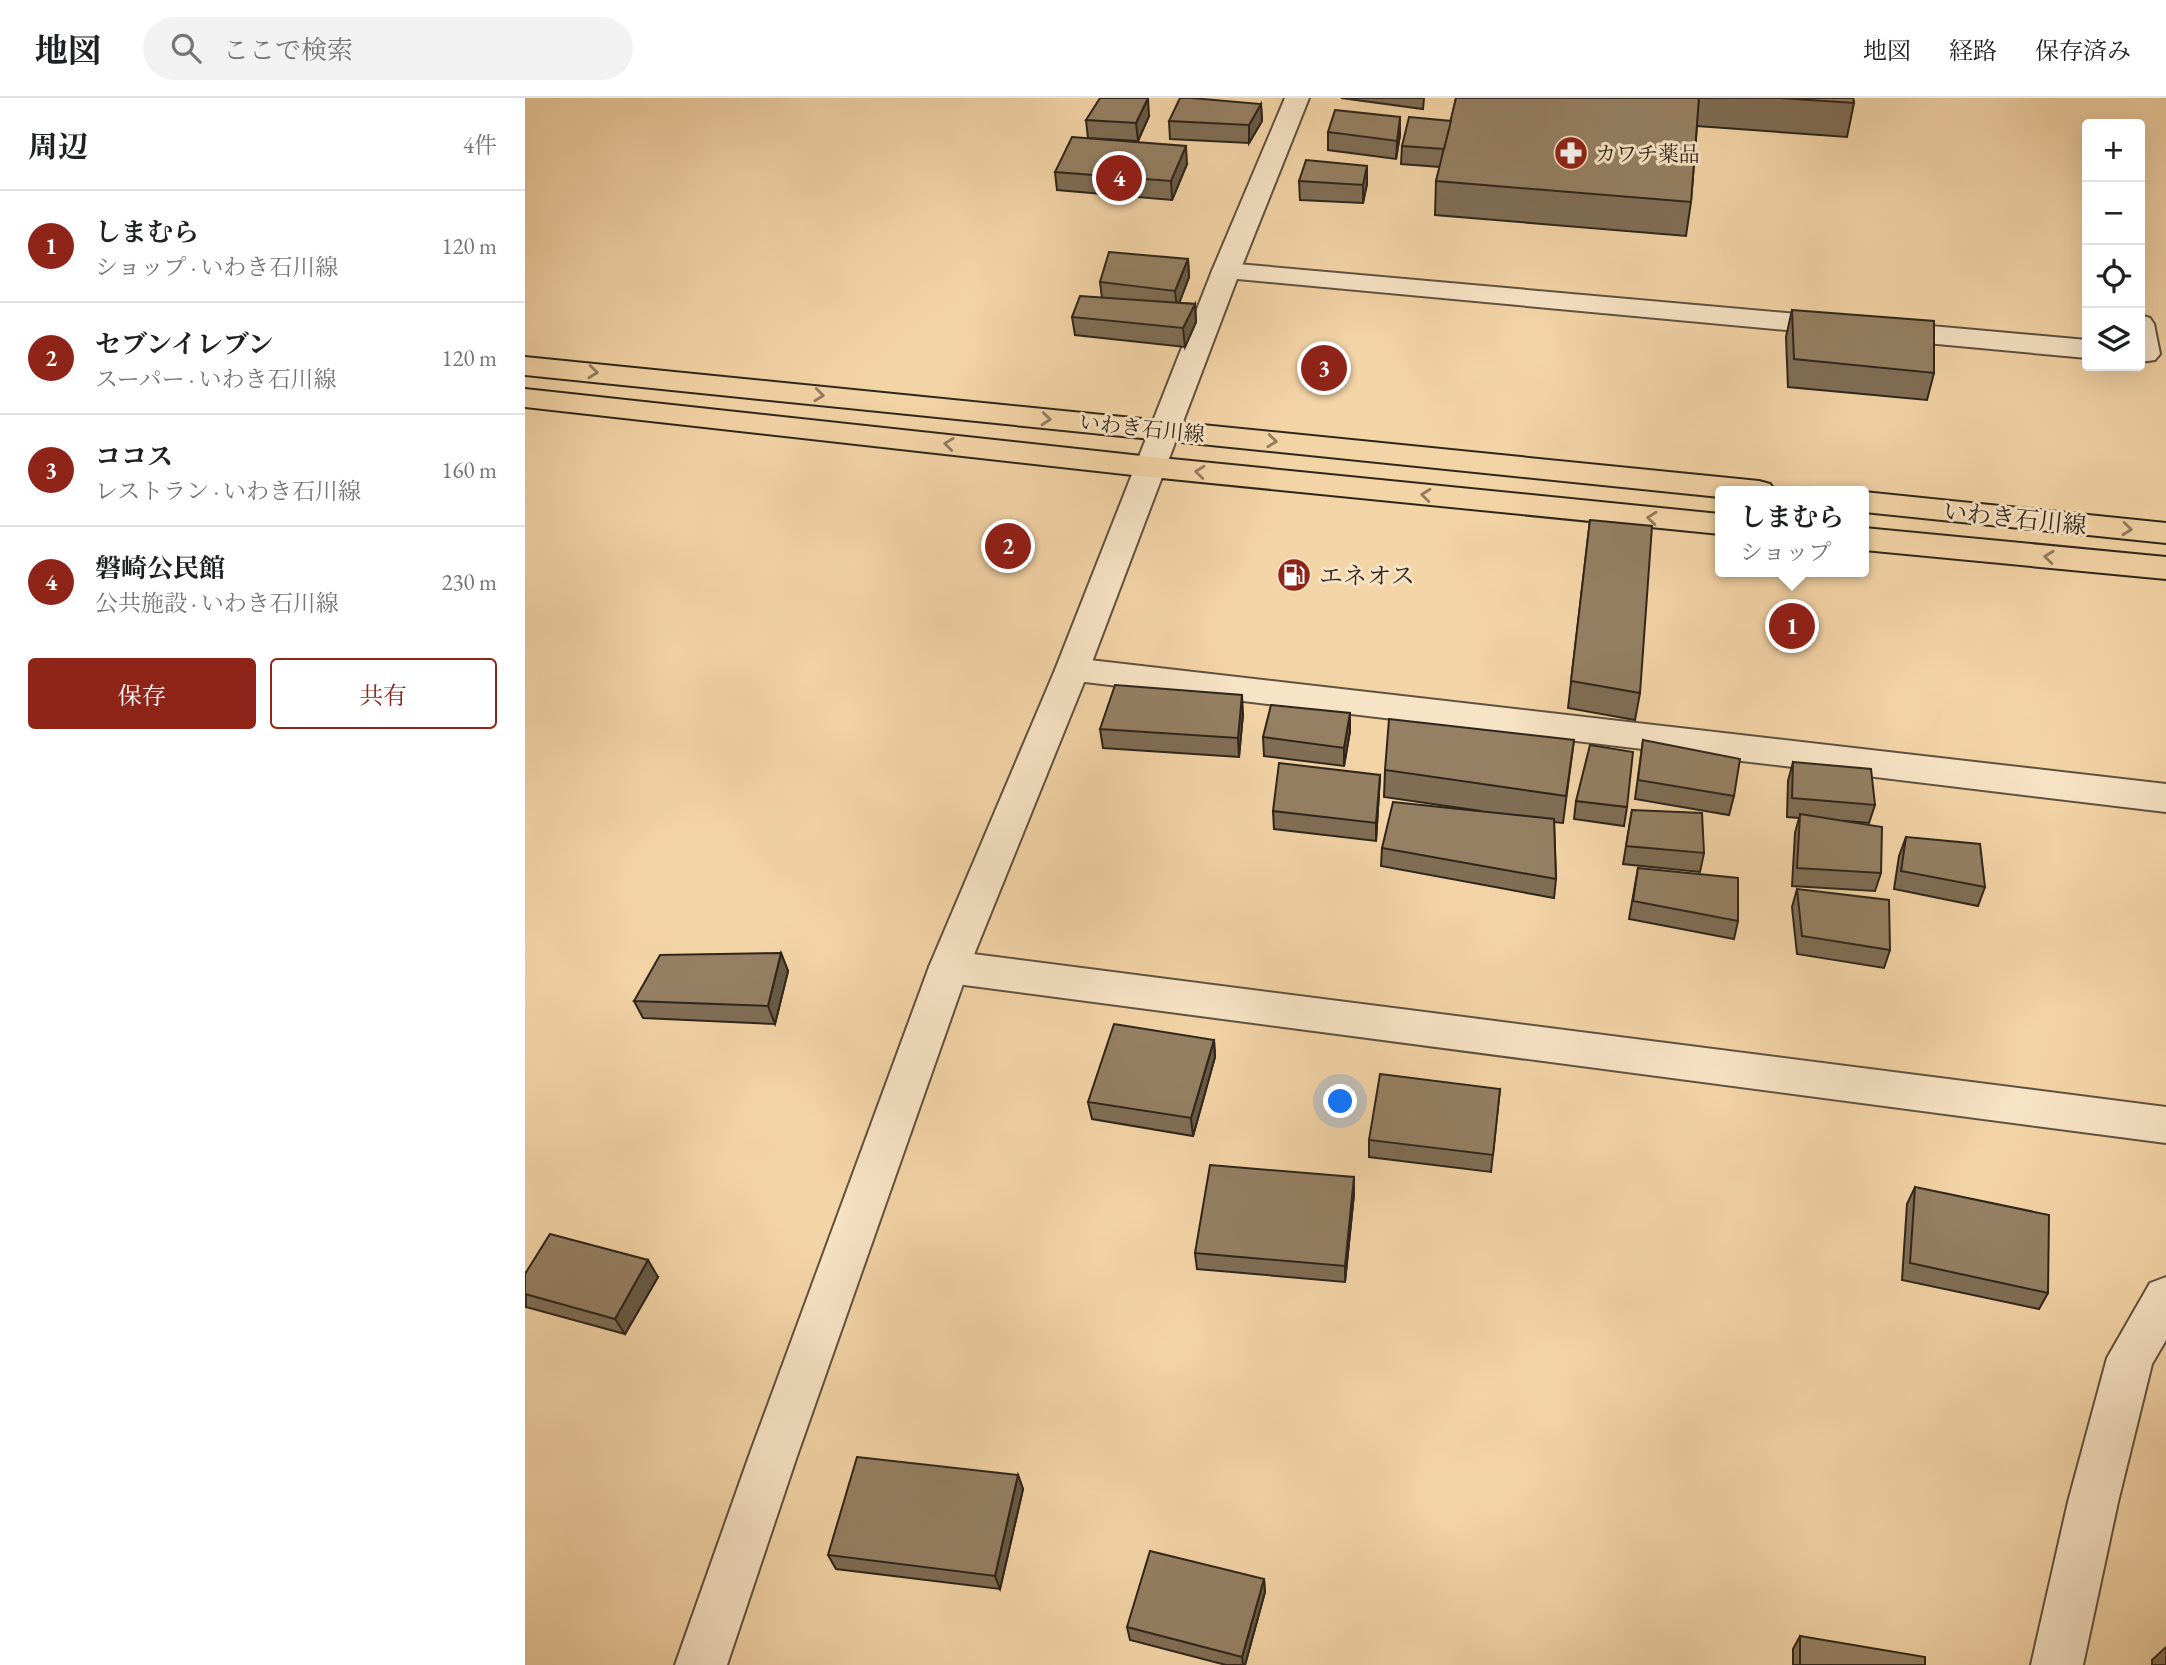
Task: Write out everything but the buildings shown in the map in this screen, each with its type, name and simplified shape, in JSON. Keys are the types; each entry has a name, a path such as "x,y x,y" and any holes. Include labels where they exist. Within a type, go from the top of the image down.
{"main road":[{"name":"いわき石川線","path":"525,366 1715,523"},
{"name":"いわき石川線","path":"525,398 1158,449 1715,488"},
{"name":"いわき石川線","path":"1869,503 2166,533"},
{"name":"いわき石川線","path":"1869,538 2166,568"}],"street":[{"path":"701,1665 777,1443 949,967 1073,670 1226,271 1297,98"},
{"path":"1226,271 2082,349"},
{"path":"1073,670 2166,798"},
{"path":"949,967 2166,1125"},
{"path":"2057,1665 2093,1502 2130,1358 2166,1298"}],"place":[{"name":"カワチ薬品","path":"1571,153"},
{"name":"磐崎公民館","path":"1119,178"},
{"name":"ココス","path":"1324,368"},
{"name":"セブンイレブン","path":"1008,546"},
{"name":"エネオス","path":"1294,575"},
{"name":"しまむら","path":"1792,626"}]}
